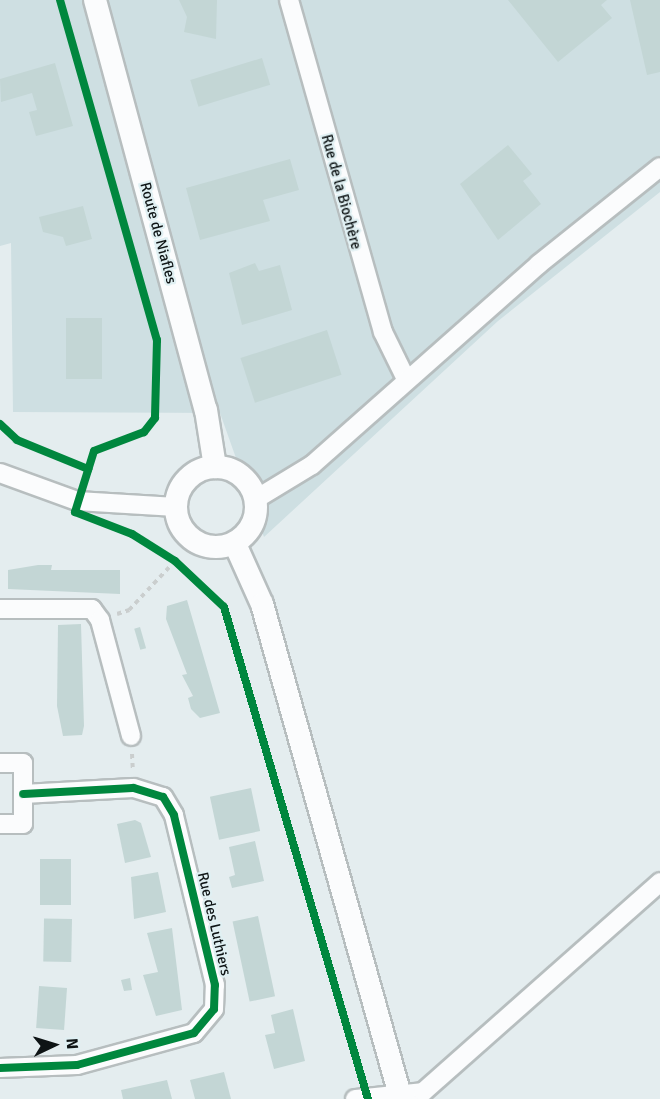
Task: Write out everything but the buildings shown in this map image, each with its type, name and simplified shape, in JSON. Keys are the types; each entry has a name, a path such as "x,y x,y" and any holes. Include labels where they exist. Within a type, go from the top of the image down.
{"street":[{"name":"Route de Niafles","path":"95,0 206,410 215,467"},
{"name":"Rue de la Biochère","path":"289,0 379,321 406,379"},
{"path":"256,499 312,465 406,379 660,167"},
{"path":"215,467 246,479 256,499 253,525 235,544 222,548 195,542 185,533 176,507 192,475 215,467"},
{"path":"0,473 77,501 176,507"},
{"path":"235,544 262,604 401,1097"},
{"path":"0,609 92,609 100,620 131,736"},
{"path":"0,763 23,763 23,824 0,824"},
{"name":"Rue des Luthiers","path":"0,1068 77,1065 194,1033 214,1010 215,985 174,815 163,797 133,788 23,794"},
{"path":"355,1099 386,1092 401,1097 423,1092 660,882"}],"path":[{"path":"100,620 129,610 175,561"},
{"path":"131,736 133,788"}],"shaded area":[{"path":"0,0 660,0 660,192 498,321 264,537 220,413 13,412 11,243 0,246"}],"cycle path":[{"path":"60,0 157,340 155,418 144,432 94,451 75,512 132,534 175,561 224,607 368,1099"},
{"path":"0,424 17,440 88,469"},
{"path":"0,1068 77,1065 194,1033 214,1009 215,985 174,815 163,797 133,788 23,794"}]}
